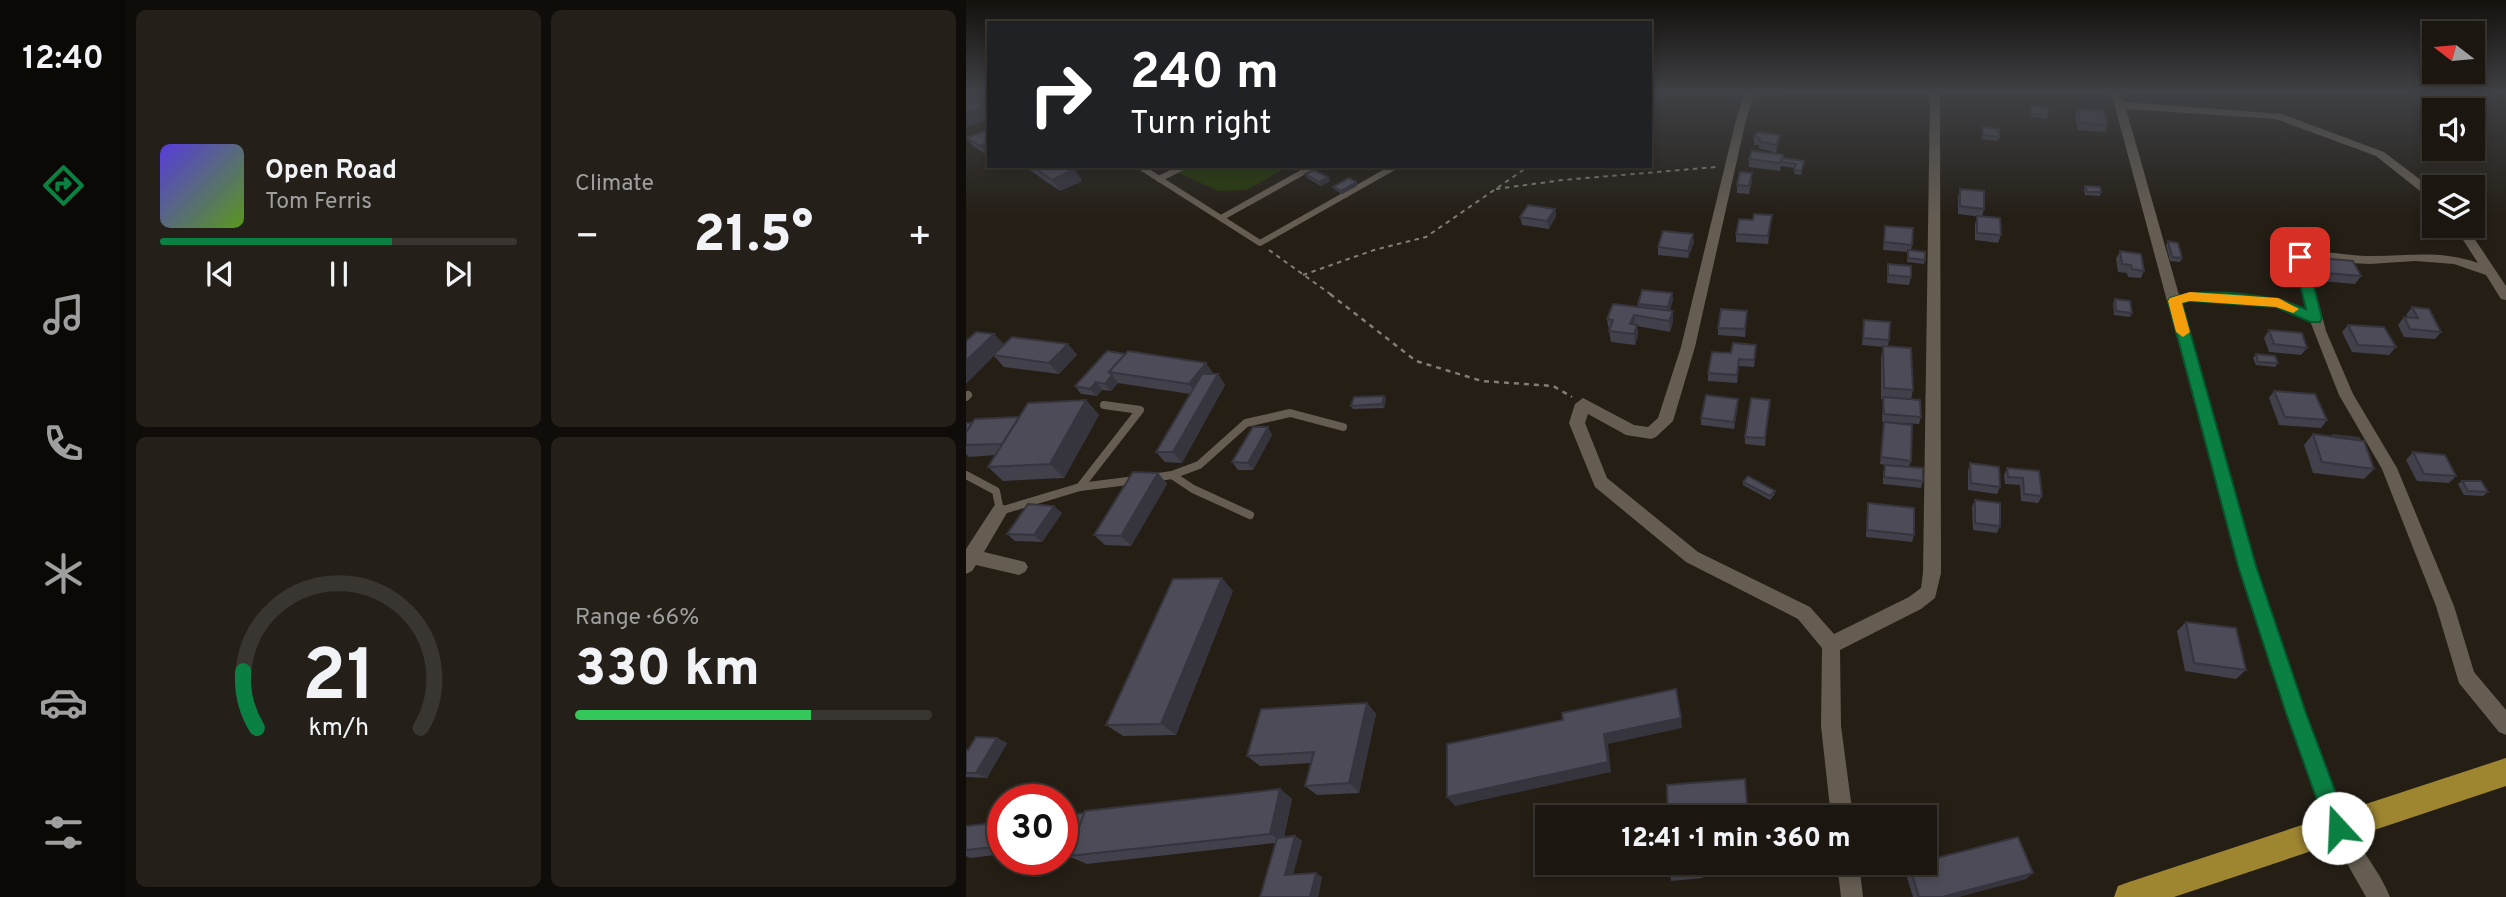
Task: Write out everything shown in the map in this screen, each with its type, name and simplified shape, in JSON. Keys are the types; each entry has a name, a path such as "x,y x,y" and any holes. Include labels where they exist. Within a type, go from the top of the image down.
{"main road":[{"path":"2129,897 2506,772"}],"street":[{"path":"1739,134 1688,347 1665,421 1651,432 1631,431 1583,404 1577,423 1601,481 1692,557 1804,613 1831,645 1831,726 1841,805"},
{"path":"1831,645 1915,603 1929,592 1931,583 1935,134"},
{"path":"2128,134 2247,566 2338,828 2379,897"},
{"path":"2326,134 2380,154 2422,187"},
{"path":"2468,238 2506,296"},
{"path":"2490,272 2455,260 2415,257 2370,260 2300,257 2315,318 2346,395 2389,468 2445,606 2466,677 2506,725"},
{"path":"2175,301 2190,296 2278,303 2315,318"},
{"path":"1000,511 968,560 1019,567"},
{"path":"1849,875 1852,897"}],"lane":[{"path":"1142,168 1260,243 1392,168"},
{"path":"1159,179 1181,168"},
{"path":"1221,218 1310,168"},
{"path":"1080,487 1140,410 1104,405"},
{"path":"966,475 996,490 1002,499 1000,511 1080,487 1172,475 1199,465 1246,424 1290,413 1343,427"},
{"path":"1172,475 1193,489 1250,515"}],"path":[{"path":"1493,189 1733,165"},
{"path":"1303,275 1374,250 1426,237 1526,168"},
{"path":"1260,243 1416,361 1482,381 1553,386 1583,404"}],"green space":[{"path":"1168,168 1285,168 1247,190 1218,191"}],"building":[{"path":"987,134 987,143 980,146 967,138"},
{"path":"1756,134 1780,135 1776,145 1754,137"},
{"path":"1999,134 1999,137 1983,135"},
{"path":"1752,151 1783,155 1780,163 1749,159"},
{"path":"1783,158 1804,161 1801,171 1794,170 1796,164 1781,162"},
{"path":"1035,168 1074,169 1052,180"},
{"path":"1314,170 1328,177 1319,182 1305,174"},
{"path":"1740,172 1752,173 1749,186 1737,185"},
{"path":"1349,178 1356,182 1341,191 1333,187"},
{"path":"2085,186 2100,187 2101,192 2087,192"},
{"path":"1960,189 1984,191 1984,209 1960,206"},
{"path":"1528,205 1555,209 1547,221 1520,217"},
{"path":"1754,214 1772,215 1768,236 1736,234 1739,219 1753,220"},
{"path":"1977,216 2000,218 2001,235 1977,233"},
{"path":"1885,226 1913,228 1912,245 1884,242"},
{"path":"1663,231 1693,234 1688,251 1658,247"},
{"path":"2168,241 2178,243 2182,258 2172,257"},
{"path":"1908,250 1925,252 1925,260 1908,258"},
{"path":"2120,251 2141,254 2144,271 2122,264"},
{"path":"2320,258 2353,261 2361,276 2326,273"},
{"path":"1888,264 1911,266 1911,277 1888,275"},
{"path":"1642,290 1672,293 1668,307 1638,304"},
{"path":"2115,299 2130,301 2132,313 2116,311"},
{"path":"1613,304 1673,311 1669,321 1634,315 1630,324 1637,325 1634,334 1609,331 1613,320 1607,319"},
{"path":"2412,307 2429,309 2441,332 2410,329 2404,317 2418,318"},
{"path":"1721,309 1747,311 1745,329 1718,328"},
{"path":"1864,320 1890,322 1889,340 1863,338"},
{"path":"2348,325 2384,327 2396,347 2358,345"},
{"path":"2269,330 2302,333 2307,348 2274,344"},
{"path":"976,332 994,334 966,361 966,341"},
{"path":"1012,337 1068,344 1049,363 993,355"},
{"path":"1733,343 1756,345 1754,360 1739,359 1737,375 1708,373 1712,352 1731,353"},
{"path":"1883,346 1911,348 1913,390 1884,388"},
{"path":"1107,351 1125,354 1109,372 1112,375 1105,384 1096,382 1090,389 1075,386"},
{"path":"1128,351 1206,363 1189,384 1109,372"},
{"path":"2256,354 2275,356 2278,363 2258,362"},
{"path":"1202,374 1218,374 1173,452 1156,452"},
{"path":"2274,391 2315,394 2327,420 2285,417"},
{"path":"1706,395 1738,399 1734,422 1701,418"},
{"path":"1384,396 1382,404 1351,406 1354,397"},
{"path":"1883,397 1920,400 1921,417 1884,414"},
{"path":"1751,398 1770,400 1765,438 1745,437"},
{"path":"1086,400 1050,464 988,467 1028,403"},
{"path":"1019,417 1002,444 966,445 966,432 975,419"},
{"path":"1884,422 1912,425 1911,461 1881,457"},
{"path":"1253,427 1268,427 1248,463 1232,462"},
{"path":"2313,434 2364,441 2374,469 2322,462"},
{"path":"2333,435 2359,438 2360,440 2334,437"},
{"path":"2413,452 2445,455 2456,476 2424,474"},
{"path":"1970,463 1999,467 2000,487 1971,483"},
{"path":"1885,465 1923,468 1923,481 1884,477"},
{"path":"2007,468 2039,471 2042,496 2024,494 2023,478 2008,477"},
{"path":"1133,472 1158,473 1121,536 1094,535"},
{"path":"1748,476 1775,491 1770,496 1743,482"},
{"path":"2462,481 2481,481 2488,492 2468,491"},
{"path":"1975,500 2000,503 2000,526 1975,523"},
{"path":"1868,503 1914,508 1914,535 1867,530"},
{"path":"1028,504 1054,506 1034,535 1007,534"},
{"path":"1222,578 1161,724 1106,725 1173,579"},
{"path":"2186,622 2236,628 2246,670 2194,663"},
{"path":"1676,689 1681,718 1604,734 1608,762 1447,797 1447,744 1563,720 1562,713"},
{"path":"1367,703 1349,783 1305,786 1314,752 1247,756 1261,709"},
{"path":"976,737 997,738 976,773 966,773 966,750"},
{"path":"1745,779 1747,805 1668,805 1667,785"},
{"path":"1280,789 1270,834 1078,855 1078,830 1085,811"},
{"path":"1084,813 1078,830 1078,814"},
{"path":"987,824 987,848 966,850 966,826"},
{"path":"1295,836 1285,875 1316,873 1310,897 1260,897 1277,838"},
{"path":"2018,837 2033,873 1942,897 1919,897 1912,875 1937,875 1937,858"}],"slow traffic":[{"path":"2183,332 2175,301 2190,296 2278,303 2293,309"}],"route":[{"path":"2300,257 2315,318 2278,303 2190,296 2175,301 2247,566 2338,828"}]}
